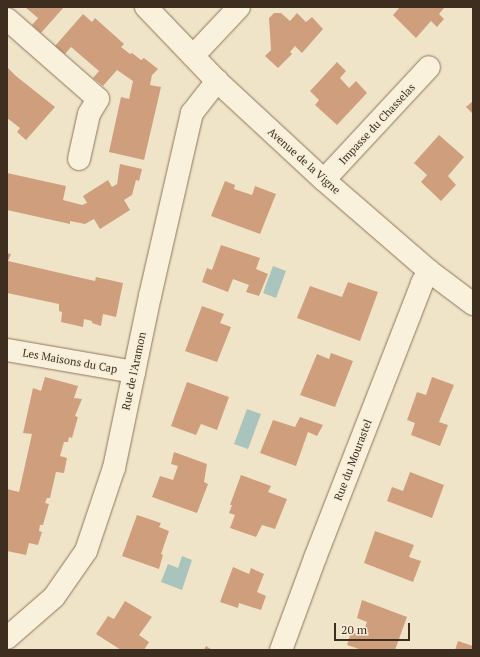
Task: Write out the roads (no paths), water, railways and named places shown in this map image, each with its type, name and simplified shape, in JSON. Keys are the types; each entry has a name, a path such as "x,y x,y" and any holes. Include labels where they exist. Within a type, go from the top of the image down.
{"street":[{"name":"Avenue de la Vigne","path":"146,7 217,81 324,180 429,271 473,304"},
{"path":"192,56 239,7"},
{"path":"7,18 98,99 89,114 79,159"},
{"name":"Impasse du Chasselas","path":"324,180 429,67"},
{"name":"Rue de l'Aramon","path":"7,638 54,597 86,551 114,468 150,296 192,113 217,81"},
{"name":"Rue du Mourastel","path":"281,650 335,506 422,283 429,271"},
{"name":"Les Maisons du Cap","path":"7,350 134,372"}],"water":[{"path":"273,266 286,271 276,298 263,293"},
{"path":"247,409 261,414 248,449 234,444"},
{"path":"182,556 192,560 182,590 161,582 168,564 178,568"}]}
